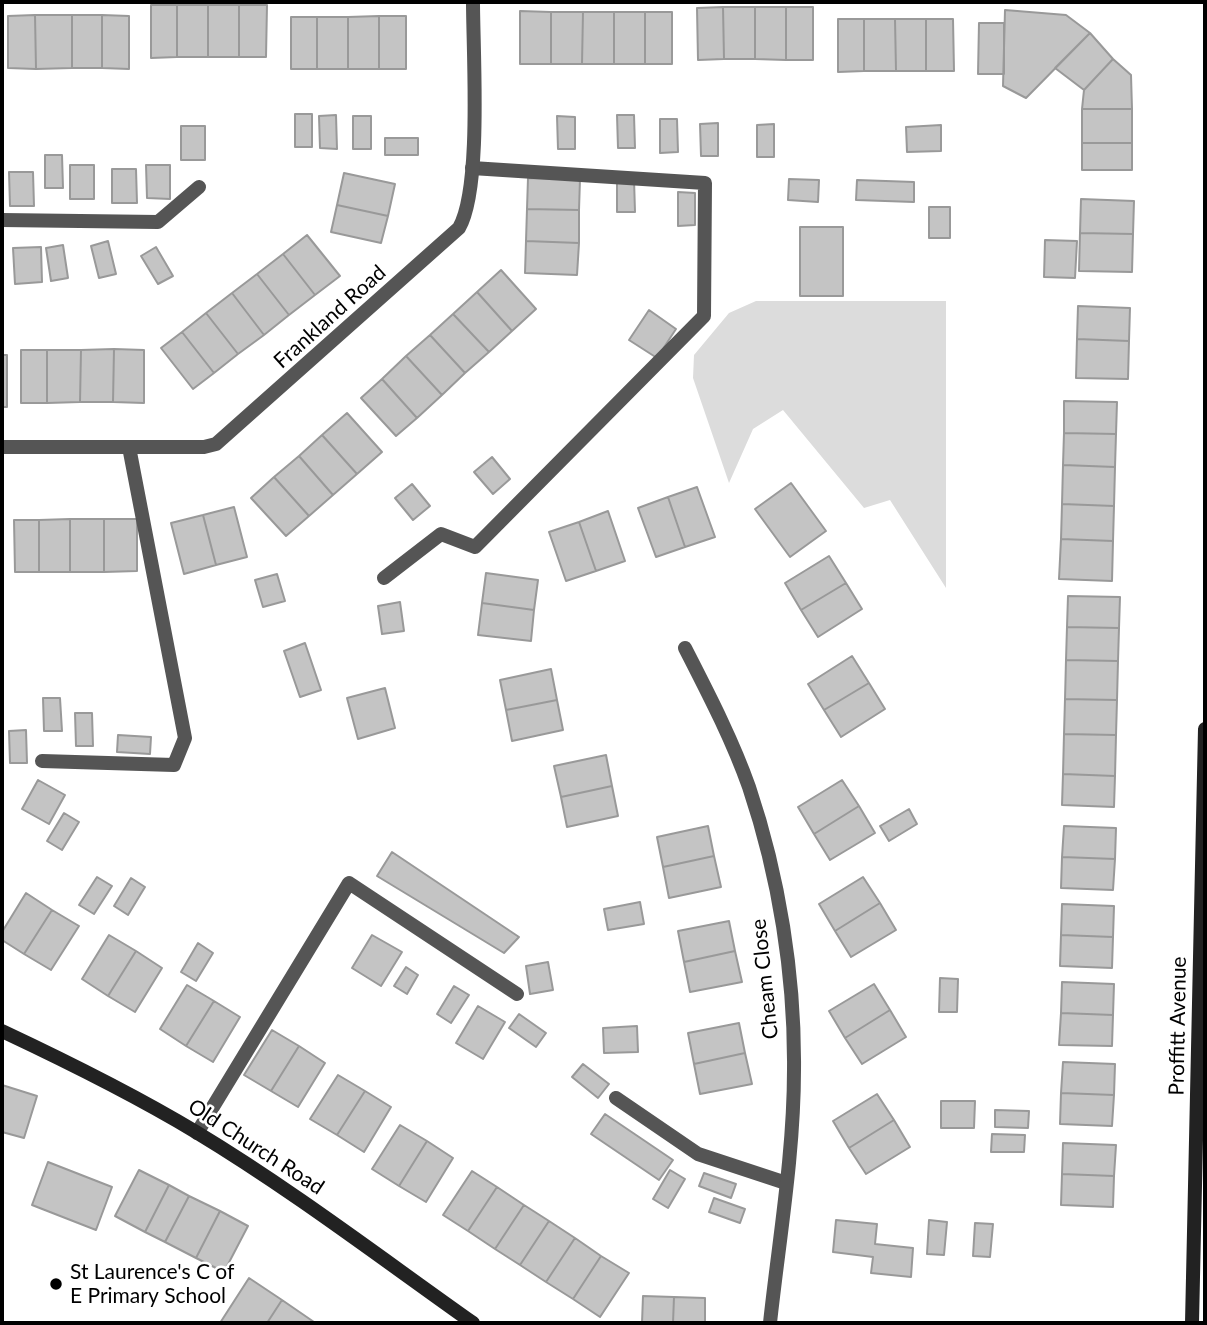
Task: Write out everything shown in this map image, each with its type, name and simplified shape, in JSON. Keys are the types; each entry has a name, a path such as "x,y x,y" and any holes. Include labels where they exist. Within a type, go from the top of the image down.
{"street":[{"name":"Frankland Road","path":"2,447 204,447 225,439 460,228 470,204 473,2"},
{"path":"384,578 441,534 475,547 704,316 705,183 472,168"},
{"path":"2,220 158,222 199,187"},
{"path":"42,761 174,765 185,738 129,447"},
{"name":"Cheam Close","path":"685,648 718,712 749,788 771,869 789,970 794,1058 786,1184 770,1323"},
{"name":"Proffitt Avenue","path":"1192,1323 1202,1014 1205,729"},
{"path":"197,1133 349,883 517,994"},
{"name":"Old Church Road","path":"2,1031 131,1094 197,1133 345,1231 472,1323"},
{"path":"616,1098 698,1154 786,1184"}],"shaded area":[{"path":"756,301 946,301 946,588 890,500 864,508 783,410 753,429 729,483 693,378 694,355 729,313"}],"building":[{"path":"151,5 177,5 177,57 151,58"},
{"path":"177,5 208,5 208,57 177,57"},
{"path":"208,5 239,5 239,57 208,57"},
{"path":"239,5 267,5 266,57 239,57"},
{"path":"723,7 755,7 755,59 724,59"},
{"path":"723,7 724,59 698,60 697,8"},
{"path":"755,7 786,7 786,60 755,59"},
{"path":"786,7 813,7 813,60 786,60"},
{"path":"1005,10 1066,15 1090,33 1026,98 1003,86"},
{"path":"520,11 551,12 551,64 520,64"},
{"path":"551,12 583,12 582,64 551,64"},
{"path":"583,12 614,12 614,64 582,64"},
{"path":"614,12 645,12 645,64 614,64"},
{"path":"645,12 672,12 672,64 645,64"},
{"path":"35,15 72,15 72,68 36,69"},
{"path":"35,15 36,69 8,68 8,16"},
{"path":"72,15 102,15 102,68 72,68"},
{"path":"102,15 129,16 129,69 102,68"},
{"path":"379,16 406,16 406,69 379,69"},
{"path":"379,16 379,69 348,69 348,17"},
{"path":"291,17 317,17 317,69 291,69"},
{"path":"317,17 348,17 348,69 317,69"},
{"path":"838,19 864,19 864,71 838,72"},
{"path":"864,19 895,19 896,71 864,71"},
{"path":"895,19 926,19 926,71 896,71"},
{"path":"926,19 953,19 954,71 926,71"},
{"path":"979,23 1004,23 1004,74 978,74"},
{"path":"1090,33 1113,59 1084,90 1055,68"},
{"path":"1113,59 1131,75 1132,109 1082,109 1084,90"},
{"path":"1082,109 1132,109 1132,143 1082,143"},
{"path":"295,114 312,114 312,147 295,147"},
{"path":"336,115 337,149 320,148 319,116"},
{"path":"617,115 634,115 635,148 618,148"},
{"path":"353,116 371,116 371,149 353,149"},
{"path":"557,116 575,117 575,149 558,149"},
{"path":"660,119 677,119 678,152 660,153"},
{"path":"718,123 718,156 701,156 700,124"},
{"path":"774,124 774,157 757,157 757,125"},
{"path":"941,125 941,151 907,152 906,127"},
{"path":"181,126 205,126 205,160 181,160"},
{"path":"385,138 418,138 418,155 385,155"},
{"path":"1082,143 1132,143 1132,170 1082,170"},
{"path":"45,155 62,155 63,188 45,188"},
{"path":"70,165 94,165 94,199 70,199"},
{"path":"146,165 170,165 170,199 147,198"},
{"path":"112,169 136,169 137,203 112,203"},
{"path":"9,172 33,172 34,206 10,206"},
{"path":"344,173 395,184 388,216 337,205"},
{"path":"528,178 580,179 579,210 527,209"},
{"path":"617,179 634,179 635,212 617,212"},
{"path":"789,179 819,180 818,202 788,200"},
{"path":"857,180 914,182 914,202 856,200"},
{"path":"678,192 695,193 695,225 678,226"},
{"path":"1081,199 1134,201 1133,234 1080,233"},
{"path":"337,205 388,216 381,243 331,232"},
{"path":"929,207 950,207 950,238 929,238"},
{"path":"527,209 579,210 579,243 526,241"},
{"path":"800,227 843,227 843,296 800,296"},
{"path":"1080,233 1133,234 1132,272 1079,271"},
{"path":"307,235 340,276 315,295 283,254"},
{"path":"1045,240 1077,241 1075,278 1044,277"},
{"path":"108,241 116,274 99,278 91,246"},
{"path":"526,241 579,243 577,275 525,273"},
{"path":"63,245 68,278 51,281 46,248"},
{"path":"41,247 42,282 15,284 13,248"},
{"path":"156,247 173,276 158,284 141,256"},
{"path":"283,254 315,295 289,315 257,274"},
{"path":"501,270 536,309 512,331 477,292"},
{"path":"257,274 289,315 264,335 232,293"},
{"path":"477,292 512,331 489,352 453,314"},
{"path":"232,293 264,335 238,354 206,313"},
{"path":"1078,306 1130,308 1129,341 1077,339"},
{"path":"649,310 676,329 657,358 629,340"},
{"path":"206,313 238,354 214,373 182,332"},
{"path":"453,314 489,352 465,373 430,335"},
{"path":"182,332 214,373 193,389 161,348"},
{"path":"430,335 465,373 442,395 406,356"},
{"path":"1077,339 1129,341 1128,379 1076,378"},
{"path":"114,349 144,350 144,403 113,402"},
{"path":"114,349 113,402 80,402 81,350"},
{"path":"21,350 47,350 47,403 21,403"},
{"path":"47,350 81,350 80,402 47,403"},
{"path":"2,355 7,355 7,407 2,407"},
{"path":"406,356 442,395 417,418 382,379"},
{"path":"382,379 417,418 396,436 361,398"},
{"path":"1064,401 1117,402 1116,434 1064,433"},
{"path":"347,413 382,452 357,474 322,435"},
{"path":"1064,433 1116,434 1115,467 1063,465"},
{"path":"322,435 357,474 333,495 299,456"},
{"path":"299,456 333,495 309,516 274,477"},
{"path":"492,457 510,479 493,494 474,472"},
{"path":"1063,465 1115,467 1114,506 1062,504"},
{"path":"274,477 309,516 286,536 251,498"},
{"path":"791,483 826,531 790,557 755,509"},
{"path":"412,484 430,506 413,520 395,498"},
{"path":"697,487 715,537 685,547 668,497"},
{"path":"668,497 685,547 656,557 638,508"},
{"path":"1062,504 1114,506 1113,541 1061,539"},
{"path":"234,507 247,557 216,565 203,515"},
{"path":"608,511 625,561 596,571 579,522"},
{"path":"203,515 216,565 184,574 171,523"},
{"path":"70,519 104,519 104,572 70,572"},
{"path":"70,519 70,572 39,572 39,520"},
{"path":"104,519 137,519 137,571 104,572"},
{"path":"14,520 39,520 39,572 15,572"},
{"path":"579,522 596,571 566,581 549,532"},
{"path":"1061,539 1113,541 1112,581 1059,579"},
{"path":"829,556 846,583 801,610 785,583"},
{"path":"486,573 538,580 534,610 482,603"},
{"path":"277,574 285,601 263,607 255,580"},
{"path":"846,583 862,609 818,637 801,610"},
{"path":"1068,596 1120,597 1119,628 1067,627"},
{"path":"400,602 404,631 382,634 378,606"},
{"path":"482,603 534,610 531,641 478,635"},
{"path":"1067,627 1119,628 1118,661 1066,660"},
{"path":"305,643 321,690 300,697 284,651"},
{"path":"852,656 869,683 824,710 808,684"},
{"path":"1066,660 1118,661 1117,700 1065,699"},
{"path":"551,669 557,700 506,710 500,680"},
{"path":"869,683 885,709 841,737 824,710"},
{"path":"385,688 395,728 358,739 347,698"},
{"path":"43,698 60,698 62,731 44,731"},
{"path":"1065,699 1117,700 1116,735 1064,734"},
{"path":"557,700 563,730 512,741 506,710"},
{"path":"75,713 92,713 93,746 76,746"},
{"path":"26,730 27,763 10,763 9,731"},
{"path":"1064,734 1116,735 1115,776 1063,774"},
{"path":"118,735 151,737 150,754 117,752"},
{"path":"606,755 612,786 561,797 554,766"},
{"path":"1063,774 1115,776 1114,807 1062,805"},
{"path":"38,780 65,795 49,824 22,809"},
{"path":"842,780 859,806 814,834 798,807"},
{"path":"612,786 618,816 567,827 561,797"},
{"path":"859,806 875,833 830,860 814,834"},
{"path":"909,809 917,824 889,841 880,826"},
{"path":"64,813 79,822 62,850 47,841"},
{"path":"708,826 714,856 663,867 657,837"},
{"path":"1064,826 1116,828 1115,859 1062,857"},
{"path":"392,852 519,937 504,953 377,876"},
{"path":"714,856 721,887 669,898 663,867"},
{"path":"1062,857 1115,859 1113,890 1061,888"},
{"path":"97,877 112,886 94,914 79,905"},
{"path":"863,877 880,903 835,931 819,904"},
{"path":"131,878 145,887 128,915 114,906"},
{"path":"26,893 52,910 24,954 2,940 2,932"},
{"path":"640,902 644,924 608,930 604,909"},
{"path":"880,903 896,930 851,957 835,931"},
{"path":"1062,904 1114,906 1113,937 1061,935"},
{"path":"52,910 79,926 51,970 24,954"},
{"path":"729,921 735,951 684,962 678,931"},
{"path":"109,935 136,951 108,996 82,979"},
{"path":"372,935 402,952 381,986 352,968"},
{"path":"1061,935 1113,937 1112,968 1060,966"},
{"path":"198,943 213,953 196,981 181,972"},
{"path":"136,951 162,968 135,1012 108,996"},
{"path":"735,951 742,982 690,992 684,962"},
{"path":"548,962 553,990 530,994 526,966"},
{"path":"406,967 418,975 407,994 394,986"},
{"path":"940,978 958,979 957,1012 939,1012"},
{"path":"1062,982 1114,984 1113,1015 1061,1013"},
{"path":"874,984 890,1010 845,1038 829,1011"},
{"path":"187,985 214,1001 186,1046 160,1029"},
{"path":"454,986 469,995 451,1023 437,1014"},
{"path":"214,1001 240,1017 213,1062 186,1046"},
{"path":"478,1006 505,1022 483,1059 456,1043"},
{"path":"890,1010 906,1037 862,1064 845,1038"},
{"path":"1061,1013 1113,1015 1112,1046 1059,1045"},
{"path":"519,1014 546,1033 536,1047 509,1028"},
{"path":"739,1023 745,1053 694,1064 688,1033"},
{"path":"637,1026 638,1052 604,1053 603,1028"},
{"path":"272,1030 299,1046 271,1091 244,1075"},
{"path":"299,1046 325,1063 298,1107 271,1091"},
{"path":"745,1053 752,1084 700,1094 694,1064"},
{"path":"1063,1062 1115,1064 1114,1095 1061,1093"},
{"path":"583,1064 609,1084 598,1098 572,1077"},
{"path":"338,1075 365,1091 337,1135 310,1119"},
{"path":"2,1085 37,1096 24,1138 2,1132"},
{"path":"365,1091 391,1107 364,1152 337,1135"},
{"path":"1061,1093 1114,1095 1112,1126 1060,1124"},
{"path":"877,1094 894,1120 849,1148 833,1121"},
{"path":"941,1101 975,1101 974,1128 941,1128"},
{"path":"995,1110 1029,1111 1028,1128 995,1127"},
{"path":"605,1114 673,1160 659,1180 591,1134"},
{"path":"894,1120 910,1147 866,1174 849,1148"},
{"path":"400,1125 427,1141 399,1186 372,1169"},
{"path":"992,1134 1025,1135 1024,1152 991,1152"},
{"path":"427,1141 453,1158 426,1202 399,1186"},
{"path":"1063,1143 1116,1145 1114,1176 1062,1174"},
{"path":"48,1162 112,1187 96,1230 32,1205"},
{"path":"139,1170 169,1185 145,1232 115,1216"},
{"path":"670,1170 685,1179 668,1208 653,1199"},
{"path":"472,1171 497,1187 468,1231 443,1215"},
{"path":"704,1173 736,1184 731,1198 699,1186"},
{"path":"1062,1174 1114,1176 1113,1207 1061,1205"},
{"path":"169,1185 189,1196 165,1242 145,1232"},
{"path":"497,1187 524,1205 495,1249 468,1231"},
{"path":"189,1196 220,1211 196,1258 165,1242"},
{"path":"714,1198 745,1209 740,1223 709,1212"},
{"path":"524,1205 549,1221 520,1265 495,1249"},
{"path":"220,1211 248,1226 224,1272 196,1258"},
{"path":"836,1220 877,1224 875,1244 913,1248 911,1277 871,1273 873,1257 833,1252"},
{"path":"929,1220 947,1222 944,1255 927,1254"},
{"path":"549,1221 575,1238 546,1282 520,1265"},
{"path":"975,1223 993,1224 990,1257 973,1256"},
{"path":"575,1238 601,1256 573,1299 546,1282"},
{"path":"601,1256 629,1273 600,1317 573,1299"},
{"path":"249,1278 282,1300 267,1323 220,1323"},
{"path":"643,1296 674,1297 673,1323 642,1323"},
{"path":"674,1297 705,1298 705,1323 673,1323"},
{"path":"282,1300 314,1322 267,1323"}],"place":[{"name":"St Laurence's C of E Primary School","path":"56,1284"}]}
